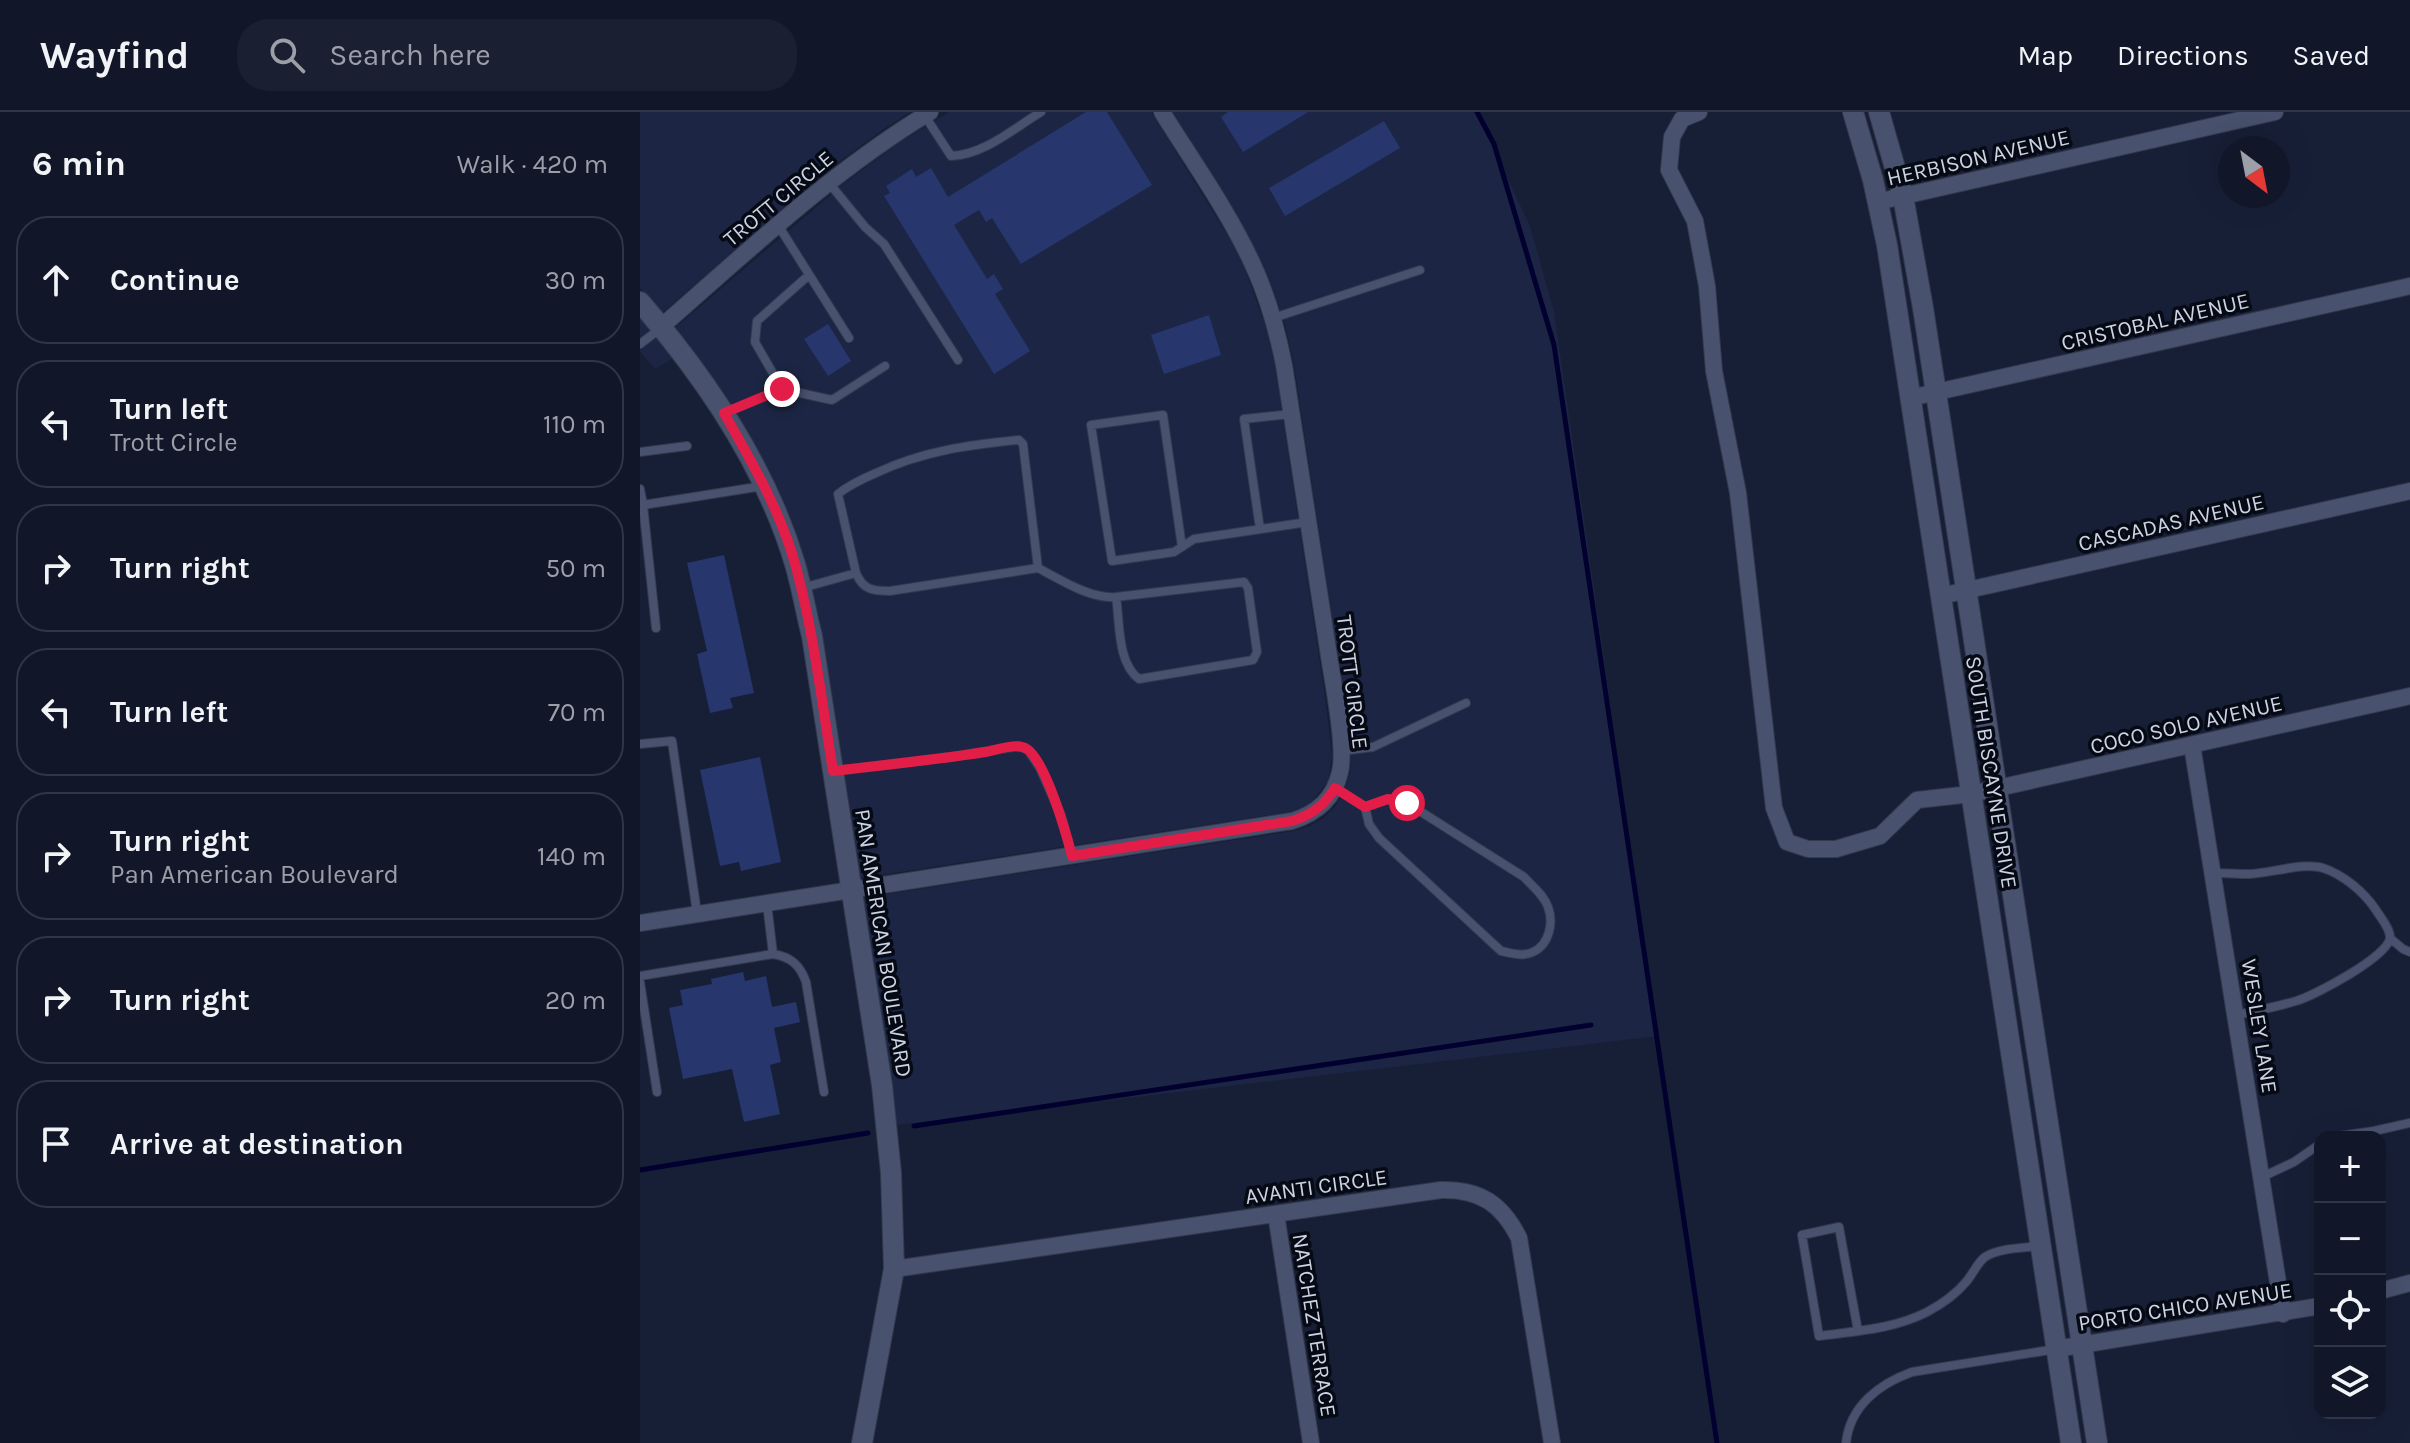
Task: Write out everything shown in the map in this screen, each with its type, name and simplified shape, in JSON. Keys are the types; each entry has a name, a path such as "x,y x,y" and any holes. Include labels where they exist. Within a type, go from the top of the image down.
{"street":[{"name":"TROTT CIRCLE","path":"1162,112 1239,236 1264,290 1273,318 1292,414 1341,752 1341,769 1335,788"},
{"name":"COCO SOLO AVENUE","path":"1699,112 1682,119 1672,137 1669,170 1695,221 1707,286 1714,371 1738,493 1774,808 1787,842 1808,849 1836,849 1880,836 1917,800 1996,789 2410,696"},
{"name":"SOUTH BISCAYNE DRIVE","path":"1853,112 1873,180 1887,245 2071,1443"},
{"name":"SOUTH BISCAYNE DRIVE","path":"1879,112 1903,196 1936,393 2097,1443"},
{"name":"HERBISON AVENUE","path":"1877,202 2275,112"},
{"name":"TROTT CIRCLE","path":"661,327 829,183 925,113"},
{"name":"CRISTOBAL AVENUE","path":"1910,398 2410,286"},
{"name":"PAN AMERICAN BOULEVARD","path":"640,302 724,413 764,486 790,550 812,636 887,1125 891,1173 894,1269 862,1443"},
{"name":"CASCADAS AVENUE","path":"1941,596 2410,491"},
{"name":"WESLEY LANE","path":"2192,745 2283,1314"},
{"path":"641,919 697,914 1292,821 1318,809 1335,788"},
{"name":"AVANTI CIRCLE","path":"894,1269 1457,1190 1484,1198 1500,1209 1519,1238 1552,1443"},
{"name":"NATCHEZ TERRACE","path":"1276,1214 1311,1443"},
{"path":"2386,1289 2410,1283"},
{"name":"PORTO CHICO AVENUE","path":"2056,1349 2314,1307"}],"lane":[{"path":"925,113 951,156 961,156 981,149 1041,112"},
{"path":"829,183 865,227 884,244 958,360"},
{"path":"778,225 849,338"},
{"path":"1273,318 1420,270"},
{"path":"782,389 755,342 757,321 809,275"},
{"path":"640,344 661,327"},
{"path":"724,413 782,389 832,400 885,366"},
{"path":"1260,529 1244,419 1292,414"},
{"path":"1182,547 1163,415 1091,425 1112,561 1174,552 1182,547 1194,539 1308,522"},
{"path":"1038,568 1023,444 1019,440 996,441 905,459 847,486 838,494 856,573 864,587 873,591 1038,568 1076,588 1108,597 1244,582 1248,588 1257,652 1253,660 1139,679 1132,674 1125,661 1116,597"},
{"path":"640,452 687,446"},
{"path":"643,505 764,486"},
{"path":"640,489 656,628"},
{"path":"801,588 856,573"},
{"path":"1341,752 1373,747 1466,703"},
{"path":"640,744 672,741 697,914"},
{"path":"833,771 1019,746 1028,750 1040,768 1061,815 1072,856"},
{"path":"1335,788 1365,807 1369,824 1379,838 1501,951 1532,953 1546,940 1551,924 1548,907 1540,893 1524,877 1407,803 1388,799 1365,807"},
{"path":"2213,873 2250,874 2321,867 2358,889 2373,905 2391,939 2377,955 2316,993 2297,1001 2236,1015"},
{"path":"767,903 773,954"},
{"path":"2391,939 2410,952"},
{"path":"640,976 773,954 786,956 802,971 806,982 824,1092"},
{"path":"640,982 657,1092"},
{"path":"2374,1131 2410,1123"},
{"path":"2262,1177 2294,1162 2314,1148"},
{"path":"1858,1331 1839,1227 1802,1235 1819,1336 1858,1331 1903,1323 1951,1297 1984,1257 2040,1246"},
{"path":"1846,1443 1852,1421 1862,1404 1875,1390 1893,1379 1912,1372 2056,1349"}],"shaded area":[{"path":"640,112 910,112 829,169 662,313 640,288"},
{"path":"949,112 1151,112 1231,241 1266,327 1275,366 1324,690 1332,756 1328,781 1312,801 1302,807 1289,812 860,878 805,564 674,329 841,186 897,144"},
{"path":"1173,112 1476,112 1530,226 1554,312 1658,1036 896,1125 862,898 1294,831 1324,818 1335,807 1350,773 1343,689 1294,364 1285,324 1272,286 1246,232"},
{"path":"640,316 673,358 655,369 640,351"}],"building":[{"path":"1086,112 1107,112 1152,185 1021,264 992,218 986,222 979,210 954,225 987,279 994,274 1003,289 995,294 1030,351 994,374 884,196 890,193 886,186 912,169 916,177 931,168 948,197"},
{"path":"1228,112 1308,112 1243,152 1221,117"},
{"path":"1384,121 1400,148 1285,216 1269,188"},
{"path":"1209,315 1221,355 1164,374 1151,335"},
{"path":"828,324 851,361 828,376 804,339"},
{"path":"724,555 754,693 730,698 733,708 710,713 697,654 707,651 687,563"},
{"path":"760,757 781,862 741,871 739,862 720,866 700,770"},
{"path":"743,972 745,981 766,976 772,1007 796,1002 800,1022 774,1028 781,1062 770,1065 780,1114 744,1122 732,1069 683,1079 669,1008 683,1005 680,990 712,984 711,979"}],"waterway":[{"path":"1477,112 1494,144 1554,345 1717,1443"},
{"path":"914,1126 1591,1025"},
{"path":"640,1170 868,1133"}],"route":[{"path":"782,389 724,413 756,468 796,565 812,636 833,771 1019,746 1028,750 1040,768 1061,815 1072,856 1292,821 1318,809 1335,788 1365,807 1388,799 1407,803"}]}
